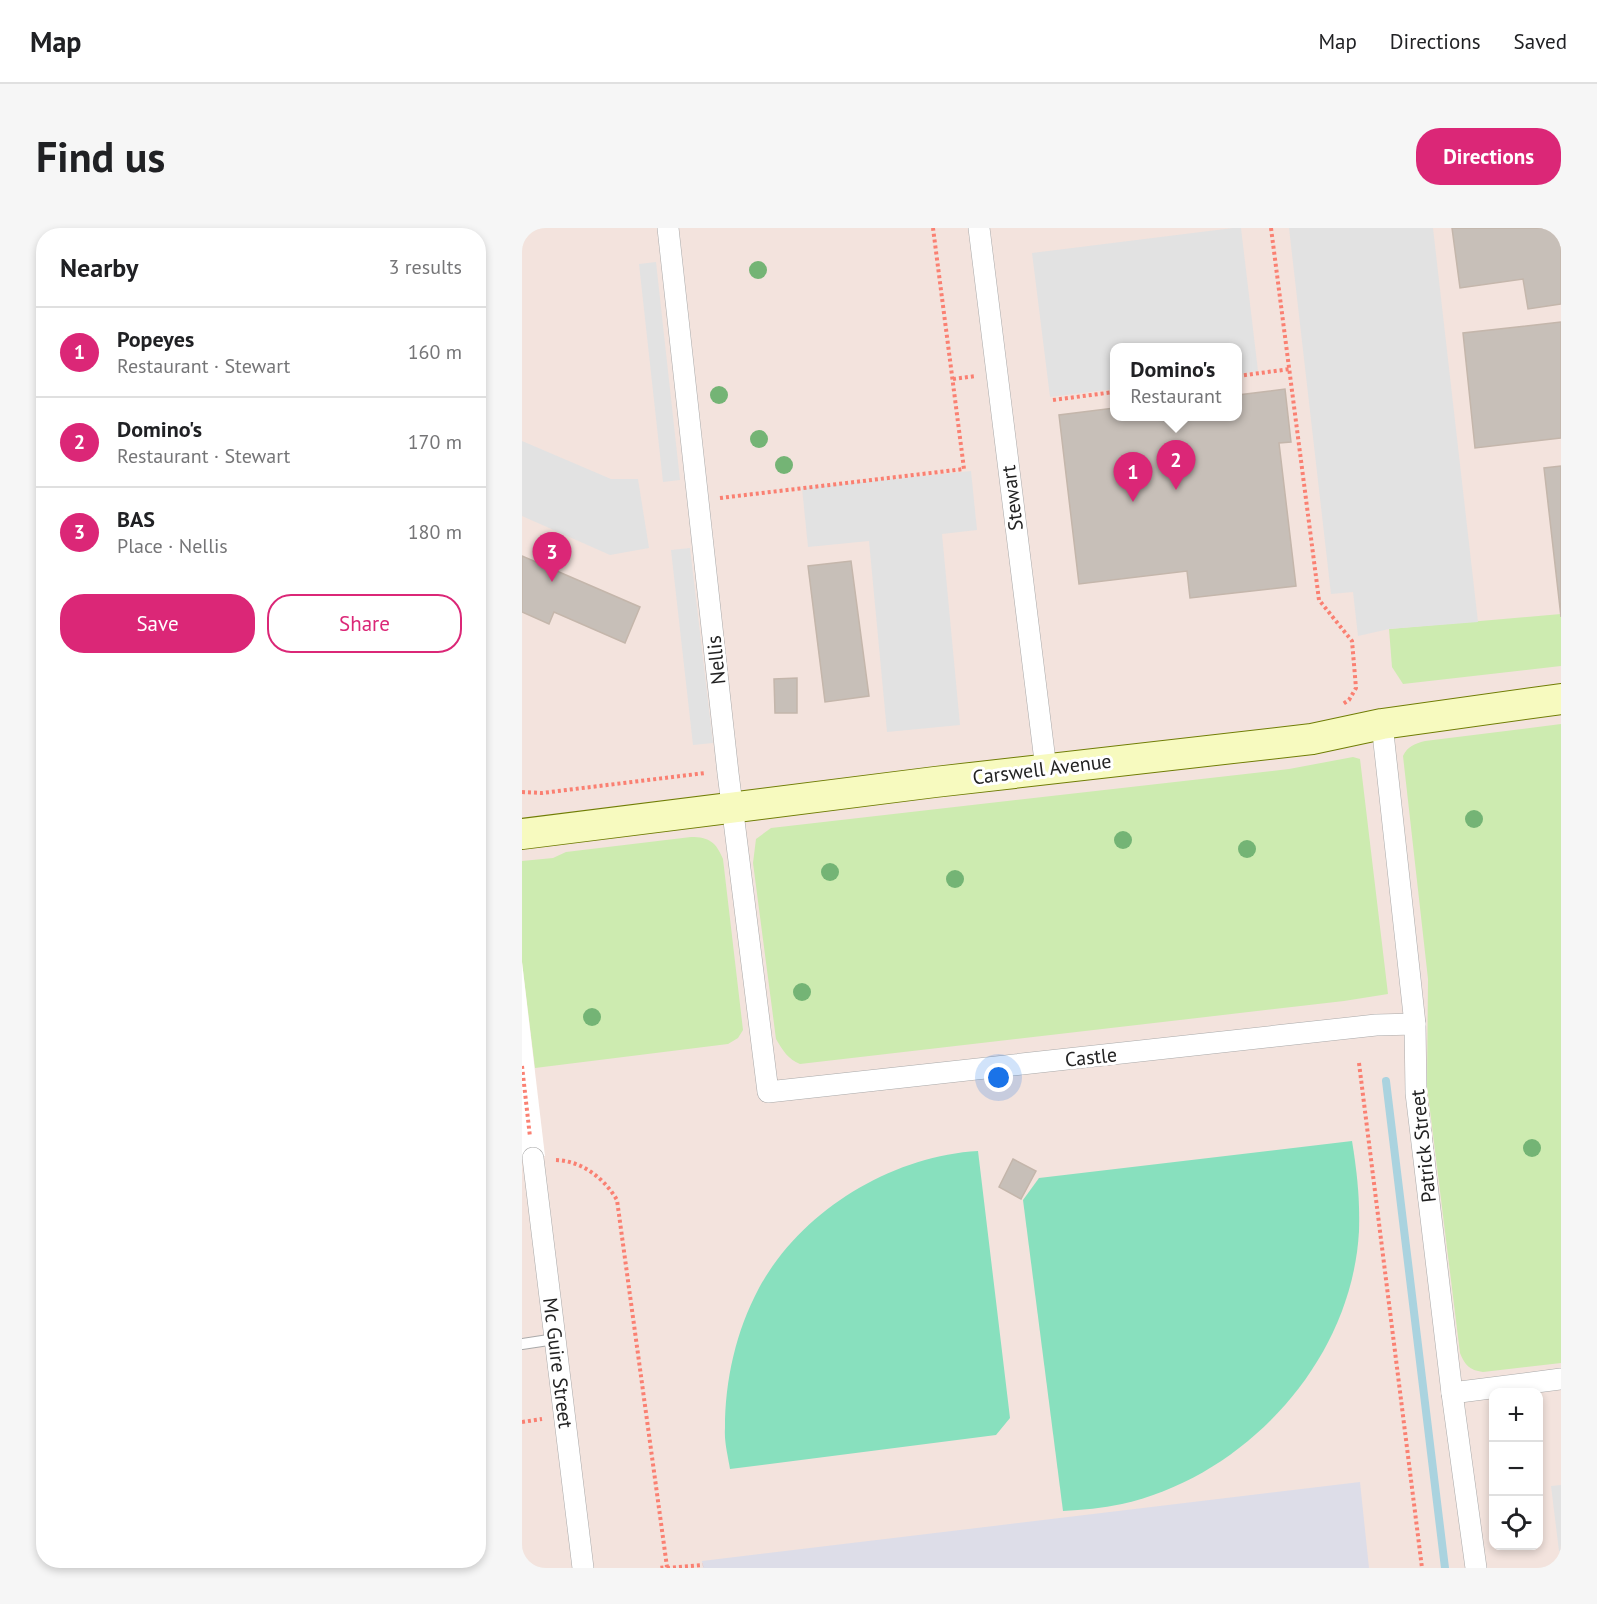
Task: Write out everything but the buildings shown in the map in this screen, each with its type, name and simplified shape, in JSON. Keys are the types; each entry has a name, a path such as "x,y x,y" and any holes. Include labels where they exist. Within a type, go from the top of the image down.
{"street":[{"name":"Nellis","path":"668,228 732,807 768,1092"},
{"name":"Stewart","path":"979,228 1046,769"},
{"name":"Carswell Avenue","path":"522,834 1046,769 1312,739 1382,724 1561,699"},
{"name":"Patrick Street","path":"1382,724 1415,1024 1416,1092 1452,1393 1476,1568"},
{"name":"Castle","path":"768,1092 1365,1027 1415,1024"},
{"name":"Mc Guire Street","path":"533,1160 583,1568"},
{"path":"1452,1393 1561,1379"}],"lane":[{"path":"522,1344 555,1339"}],"path":[{"path":"698,501 964,469 933,228"},
{"path":"1271,228 1319,600 1352,641 1356,688 1349,700 1338,707"},
{"path":"1242,375 1290,369"},
{"path":"1053,400 1110,393"},
{"path":"522,792 542,793 712,772"},
{"path":"1359,1063 1422,1568"},
{"path":"522,1066 533,1160 559,1160 578,1164 609,1186 617,1200 667,1568"},
{"path":"658,1568 703,1565"}],"shaded area":[{"path":"522,228 1561,228 1561,1568 522,1568"},
{"path":"1241,228 1258,371 1242,373 1242,343 1110,343 1110,390 1050,397 1032,253"},
{"path":"1289,228 1433,228 1478,622 1389,629 1358,636 1353,592 1331,594"},
{"path":"656,262 680,480 663,482 639,264"},
{"path":"522,441 611,479 638,479 649,548 610,555 522,516"},
{"path":"971,471 977,530 942,534 960,725 887,732 869,541 808,547 802,488"},
{"path":"690,548 713,743 693,745 671,550"},
{"path":"1360,1482 1369,1568 703,1568 702,1561"},
{"path":"1561,1485 1561,1551 1559,1551 1551,1486"}],"green space":[{"path":"1561,614 1561,666 1403,684 1392,667 1389,629"},
{"path":"1561,724 1561,1363 1483,1372 1468,1366 1460,1353 1427,1086 1428,979 1403,756 1412,746 1425,741"},
{"path":"1353,757 1360,759 1388,994 800,1064 786,1054 776,1039 753,863 756,839 771,828 1289,769"},
{"path":"691,837 707,839 718,848 723,859 743,1030 738,1038 728,1044 535,1068 522,962 522,861 553,858 566,852"},
{"path":"1352,1141 1358,1186 1359,1231 1352,1279 1336,1325 1314,1367 1284,1406 1250,1440 1210,1468 1167,1490 1122,1504 1063,1511 1023,1200 1039,1178"},
{"path":"978,1151 1010,1418 996,1435 730,1469 725,1438 727,1392 733,1356 751,1304 777,1260 824,1212 852,1192 882,1176 913,1164 945,1155"}],"pier":[{"path":"522,962 545,1156 522,1159"}],"waterway":[{"path":"1386,1081 1445,1568"}],"place":[{"name":"Domino's","path":"1176,490"},
{"name":"Popeyes","path":"1133,502"},
{"name":"BAS","path":"552,582"}]}
